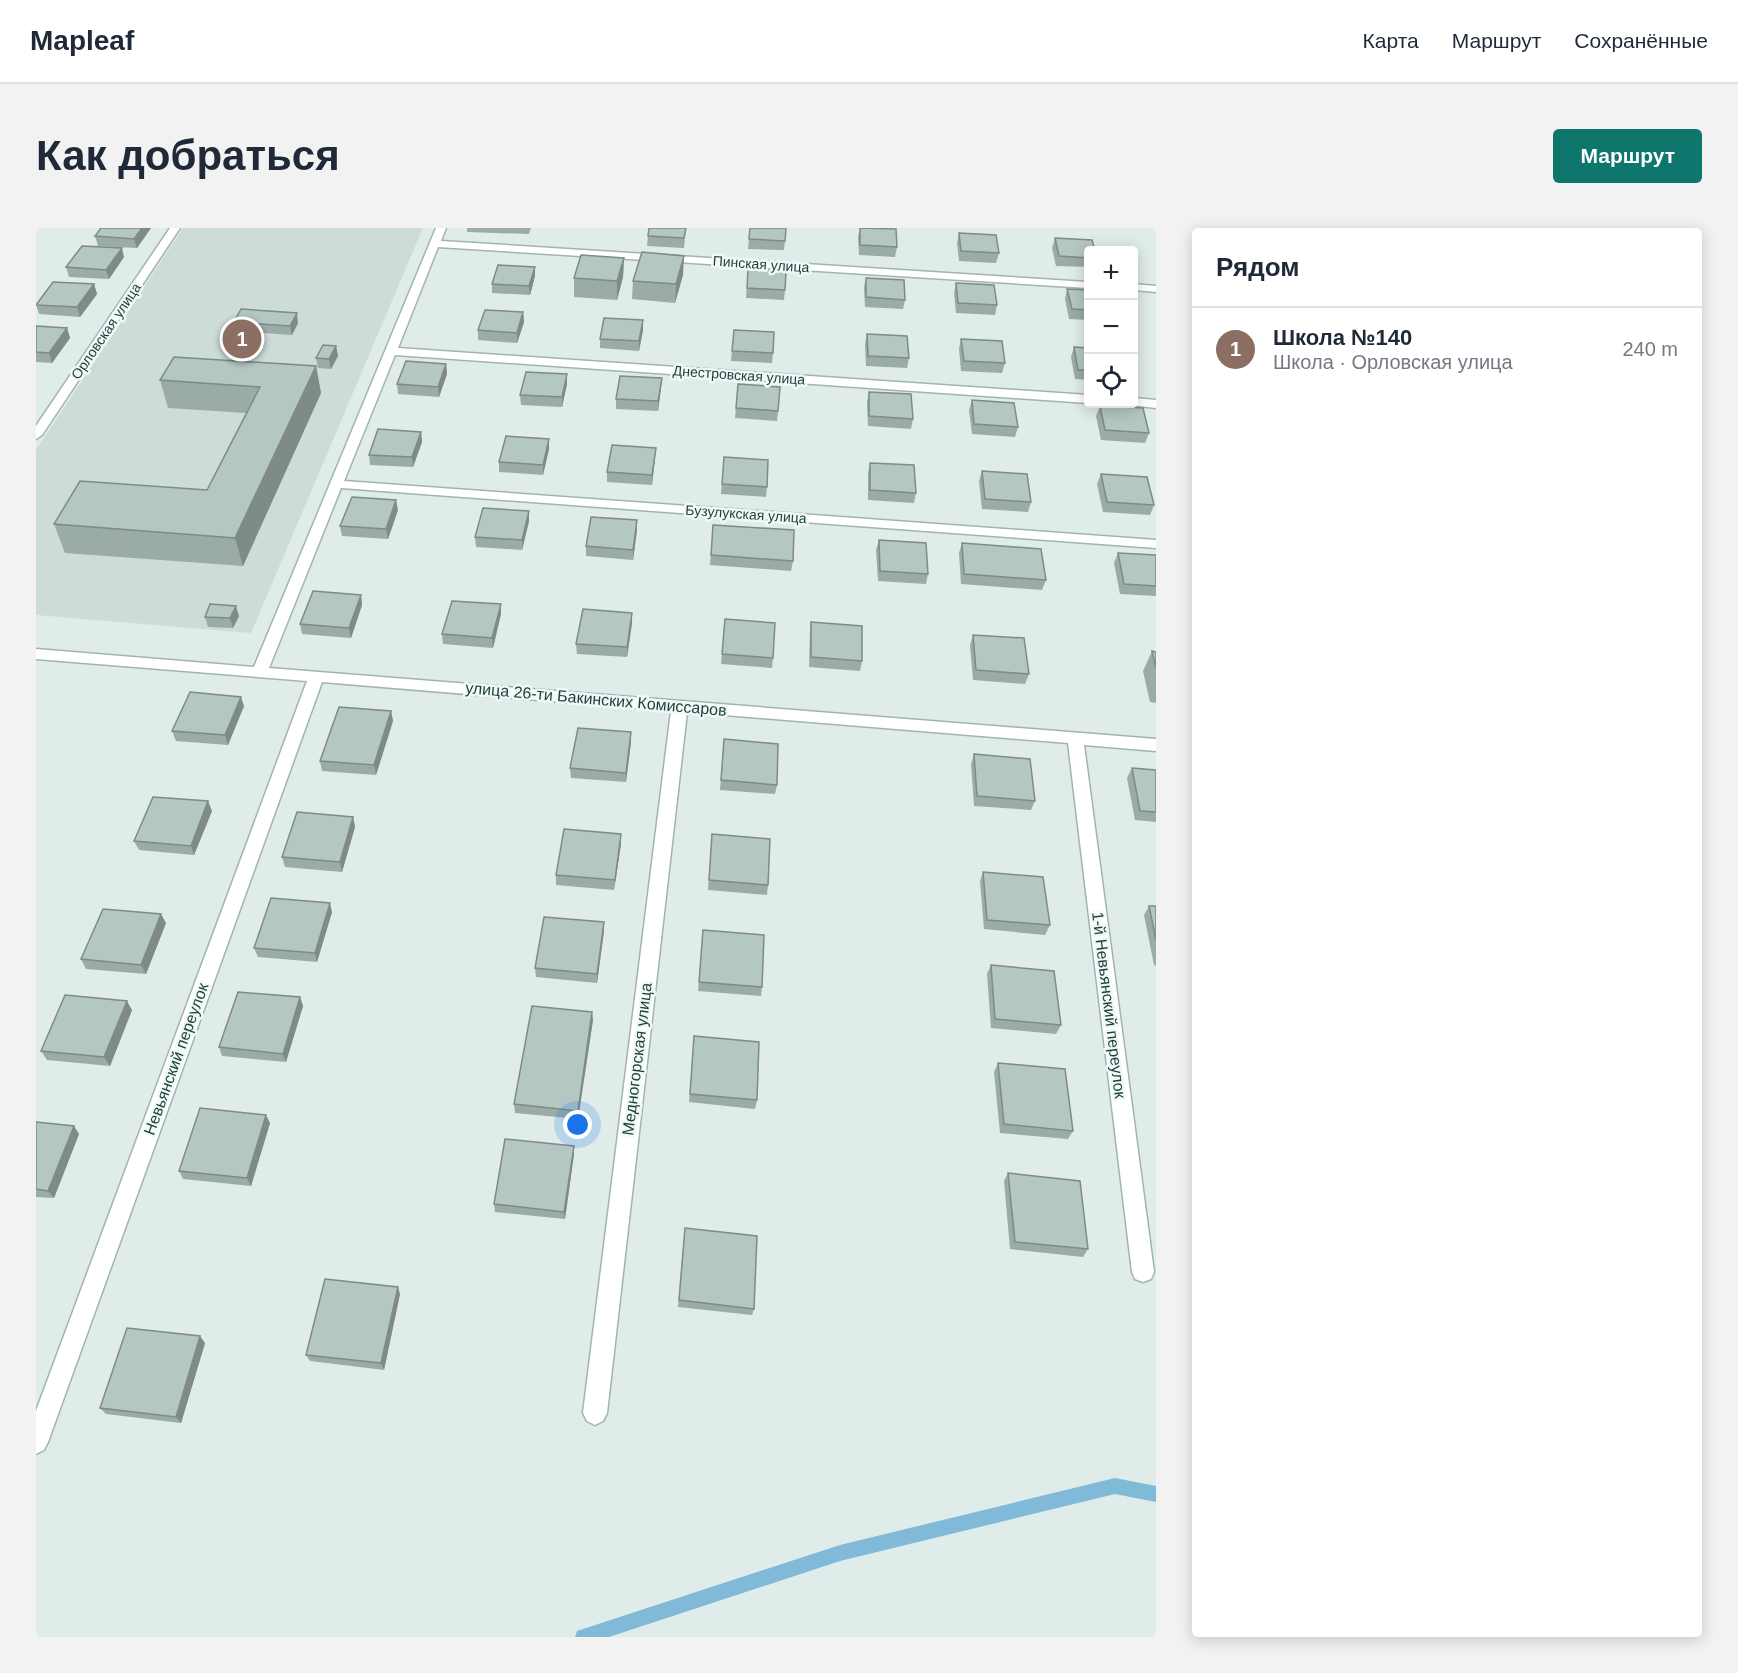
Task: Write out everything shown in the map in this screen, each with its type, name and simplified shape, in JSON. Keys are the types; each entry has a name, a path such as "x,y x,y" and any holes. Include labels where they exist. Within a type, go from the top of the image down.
{"street":[{"name":"Орловская улица","path":"36,435 175,228"},
{"path":"260,671 441,228"},
{"name":"Пинская улица","path":"434,244 1084,285"},
{"path":"1138,287 1156,289"},
{"name":"Днестровская улица","path":"389,351 1084,399"},
{"path":"1138,402 1156,404"},
{"name":"Бузулукская улица","path":"335,484 1156,544"},
{"name":"улица 26-ти Бакинских Комиссаров","path":"36,654 1156,745"},
{"name":"Невьянский переулок","path":"36,1442 316,677"},
{"name":"Медногорская улица","path":"595,1413 680,705"},
{"name":"1-й Невьянский переулок","path":"1075,739 1143,1272"}],"shaded area":[{"path":"183,228 423,228 251,633 36,615 36,450"}],"building":[{"path":"101,228 142,228 134,239 95,236"},
{"path":"649,228 686,228 684,238 648,236"},
{"path":"750,228 786,228 785,241 749,239"},
{"path":"860,228 896,229 897,247 860,245"},
{"path":"959,233 996,235 999,253 961,251"},
{"path":"1055,238 1092,240 1094,246 1084,246 1084,258 1059,256"},
{"path":"82,246 122,248 106,270 66,267"},
{"path":"642,252 684,256 676,284 633,281"},
{"path":"581,255 624,258 617,281 574,278"},
{"path":"498,265 535,267 529,286 492,284"},
{"path":"748,269 786,271 785,290 747,288"},
{"path":"866,278 904,280 905,300 866,297"},
{"path":"53,282 94,284 77,307 36,305"},
{"path":"956,283 994,285 997,305 958,303"},
{"path":"1067,289 1084,290 1084,310 1072,309"},
{"path":"241,309 297,313 290,326 234,322"},
{"path":"485,310 523,312 517,333 478,330"},
{"path":"604,318 643,320 639,341 600,339"},
{"path":"36,326 67,328 49,353 36,352"},
{"path":"734,330 774,332 773,353 732,351"},
{"path":"867,334 907,336 909,358 868,356"},
{"path":"961,339 1002,341 1005,363 964,361"},
{"path":"323,345 336,346 329,359 316,358"},
{"path":"1074,347 1084,348 1084,370 1078,370"},
{"path":"174,357 316,366 235,538 54,524 80,481 207,490 260,387 160,380"},
{"path":"406,361 446,364 438,387 397,384"},
{"path":"526,372 567,374 562,397 520,395"},
{"path":"620,376 662,378 658,401 616,399"},
{"path":"738,384 780,387 778,411 736,408"},
{"path":"869,392 911,394 913,419 869,416"},
{"path":"972,400 1014,403 1018,427 974,424"},
{"path":"1100,408 1143,408 1149,433 1105,430"},
{"path":"378,429 421,432 412,457 369,455"},
{"path":"506,436 549,439 543,465 499,462"},
{"path":"612,445 656,448 652,475 607,472"},
{"path":"724,457 768,460 767,487 722,484"},
{"path":"870,463 914,465 916,493 870,490"},
{"path":"982,471 1027,474 1031,502 985,499"},
{"path":"1101,474 1147,477 1154,505 1107,502"},
{"path":"352,497 396,500 386,529 340,526"},
{"path":"483,508 529,511 522,540 475,537"},
{"path":"591,517 637,520 633,550 586,546"},
{"path":"713,525 794,530 793,561 711,555"},
{"path":"879,540 926,543 928,574 880,571"},
{"path":"962,543 1041,549 1046,580 964,574"},
{"path":"1118,553 1156,555 1156,586 1124,584"},
{"path":"313,591 361,595 349,628 300,624"},
{"path":"452,601 501,604 492,638 442,634"},
{"path":"210,604 236,606 230,618 205,617"},
{"path":"583,609 632,613 627,647 576,644"},
{"path":"725,619 775,623 773,658 722,654"},
{"path":"811,622 862,626 862,661 811,657"},
{"path":"973,635 1024,638 1029,674 976,670"},
{"path":"1152,651 1156,652 1156,668"},
{"path":"190,692 241,697 225,735 172,731"},
{"path":"339,707 391,711 374,765 320,761"},
{"path":"578,728 631,732 626,773 570,768"},
{"path":"724,739 778,744 777,785 721,780"},
{"path":"974,754 1030,759 1035,801 977,796"},
{"path":"1132,768 1156,770 1156,812 1140,811"},
{"path":"153,797 208,801 191,846 134,841"},
{"path":"297,812 353,817 340,862 282,857"},
{"path":"564,829 621,834 615,880 556,875"},
{"path":"712,834 770,839 768,885 709,880"},
{"path":"983,872 1043,877 1050,925 987,920"},
{"path":"271,898 330,903 315,953 254,948"},
{"path":"1149,906 1156,906 1156,940"},
{"path":"103,909 161,914 141,965 81,959"},
{"path":"544,917 604,922 597,974 535,968"},
{"path":"703,930 764,935 762,987 699,982"},
{"path":"991,965 1054,971 1061,1025 995,1019"},
{"path":"238,992 300,997 283,1054 219,1047"},
{"path":"65,995 127,1001 104,1057 41,1051"},
{"path":"532,1006 592,1012 578,1111 514,1104"},
{"path":"694,1036 759,1042 757,1100 690,1094"},
{"path":"998,1063 1065,1069 1073,1131 1004,1124"},
{"path":"200,1108 266,1115 247,1178 179,1171"},
{"path":"36,1122 74,1126 48,1191 36,1189"},
{"path":"505,1139 574,1146 564,1212 494,1204"},
{"path":"1008,1173 1080,1181 1088,1249 1015,1242"},
{"path":"685,1228 757,1236 754,1309 679,1300"},
{"path":"325,1279 398,1287 381,1363 306,1355"},
{"path":"127,1328 200,1336 176,1417 100,1408"}],"waterway":[{"path":"583,1637 840,1553 1115,1486 1156,1494"}],"place":[{"name":"Школа №140","path":"242,339"}]}
